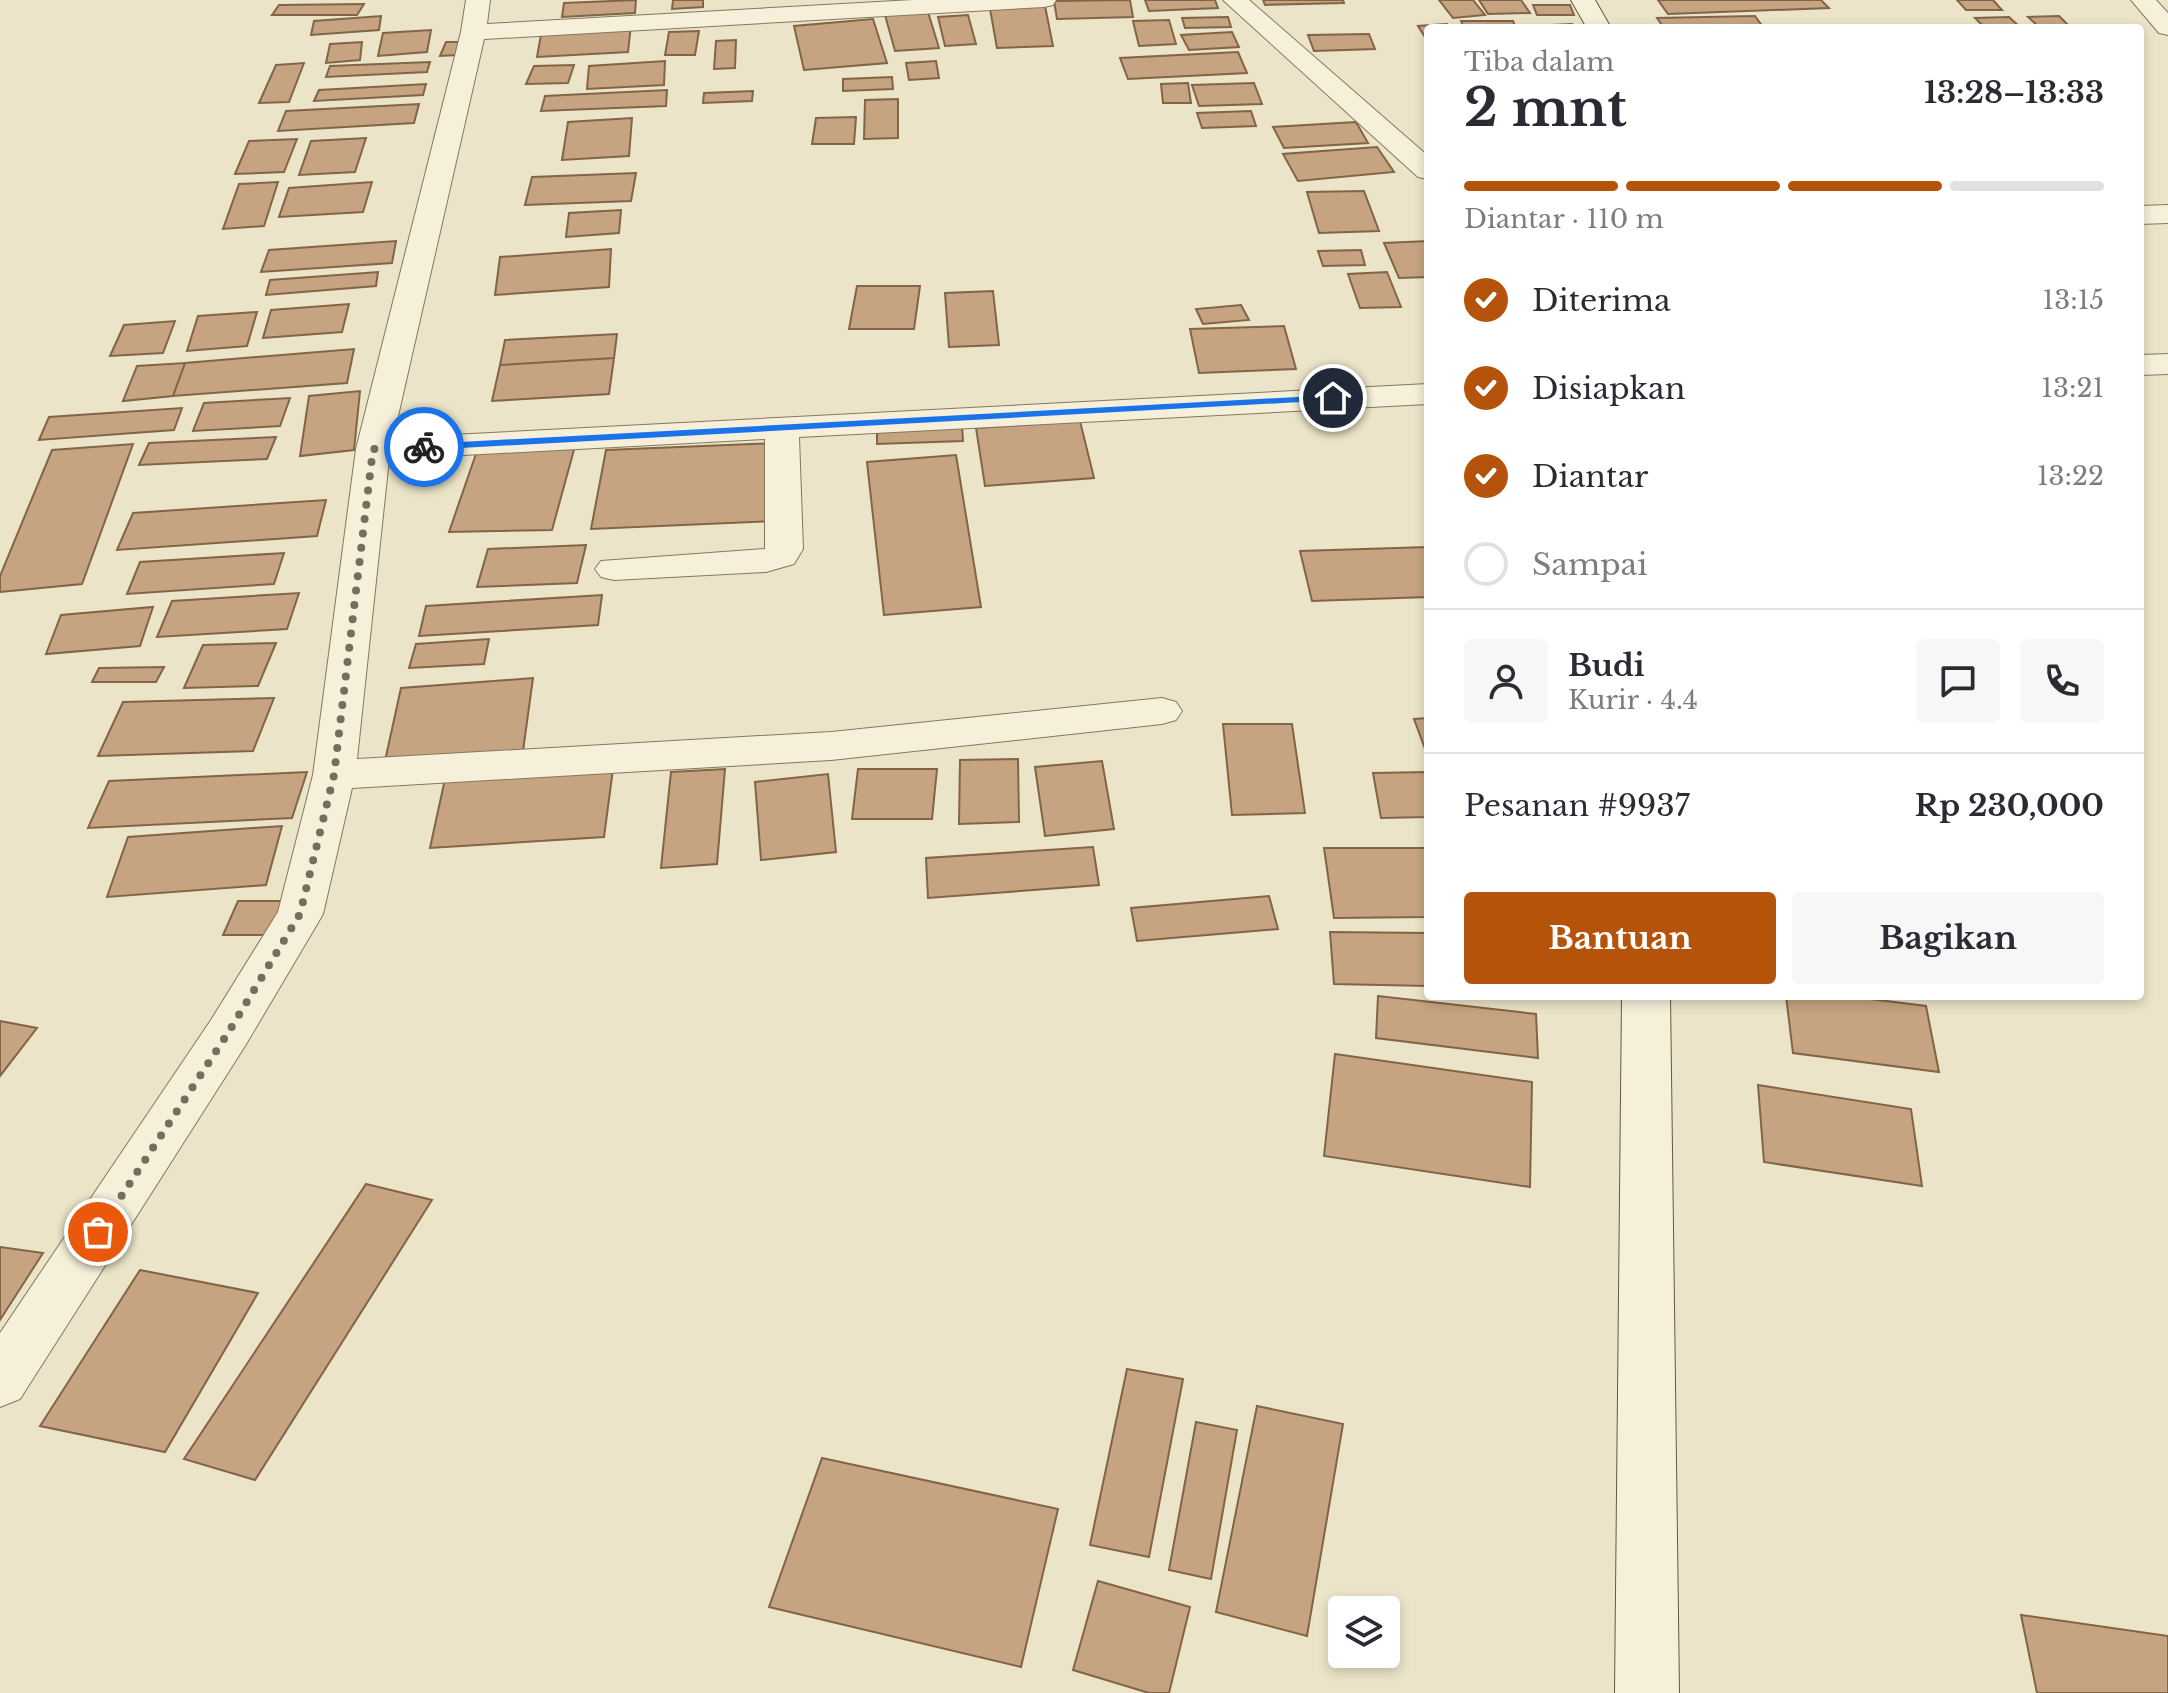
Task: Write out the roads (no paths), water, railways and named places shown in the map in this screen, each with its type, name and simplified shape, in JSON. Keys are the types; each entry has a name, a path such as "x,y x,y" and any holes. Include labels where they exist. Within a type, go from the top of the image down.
{"street":[{"path":"0,1381 228,1033 300,914 334,775 373,449 476,16 1044,0"},
{"path":"1235,0 1424,167"},
{"path":"1583,0 1597,24"},
{"path":"2143,0 2168,28"},
{"path":"2144,215 2168,214"},
{"path":"2144,365 2168,364"},
{"path":"373,449 1424,394"},
{"path":"614,569 766,561 781,556 784,549 782,427"},
{"path":"334,775 831,746 1162,711"},
{"path":"1646,1000 1647,1693"}]}
